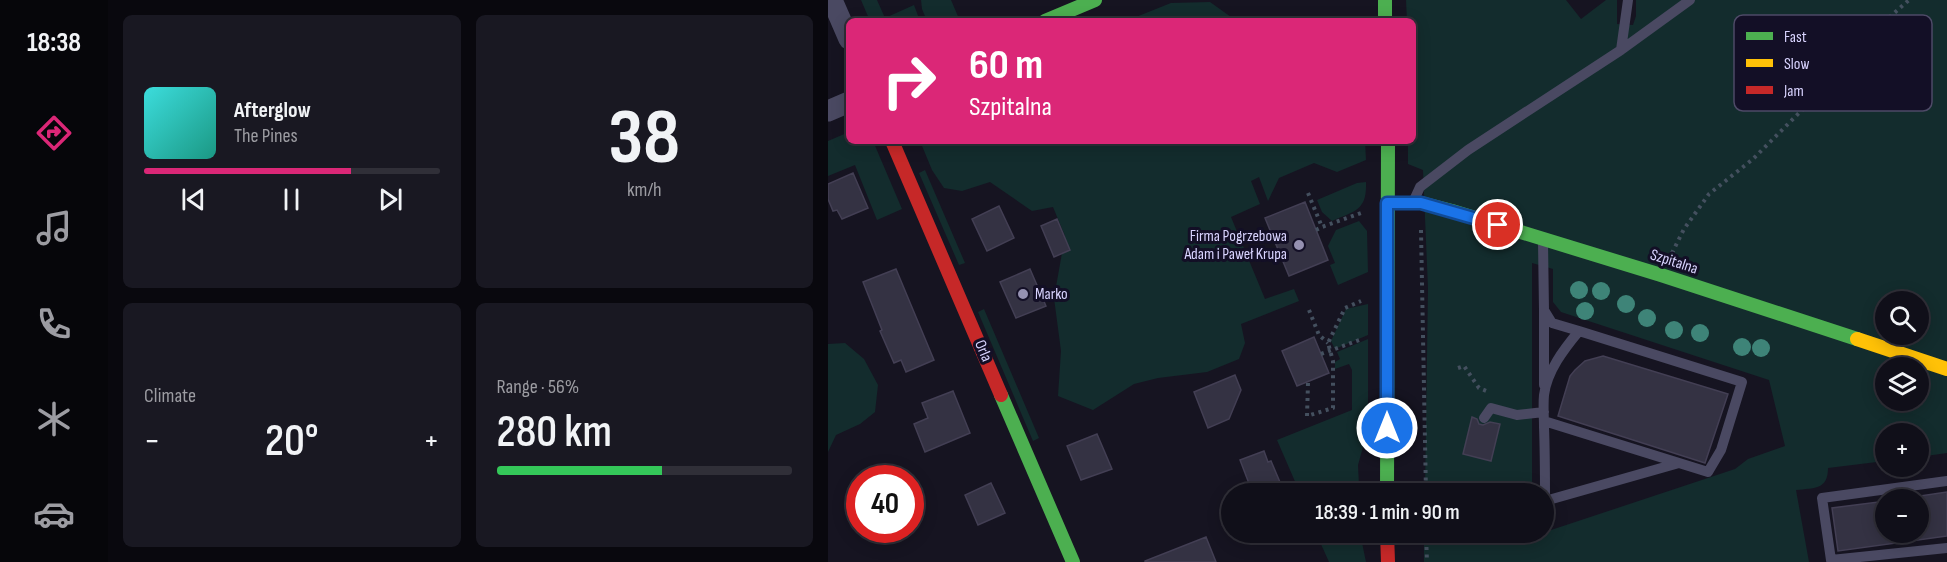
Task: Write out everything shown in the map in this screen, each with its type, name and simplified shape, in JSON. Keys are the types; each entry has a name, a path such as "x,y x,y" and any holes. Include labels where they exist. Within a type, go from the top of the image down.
{"street":[{"path":"832,0 846,32"},
{"path":"1052,18 1095,0"},
{"path":"1385,0 1385,18"},
{"path":"828,111 846,103"},
{"name":"Orla","path":"893,144 1073,562"},
{"path":"1387,483 1388,144"},
{"name":"Szpitalna","path":"1387,203 1413,203 1452,211 1661,275 1947,369"},
{"path":"1388,543 1388,562"}],"lane":[{"path":"1621,50 1628,0"},
{"path":"1413,203 1420,188 1468,150 1621,50 1690,0"},
{"path":"1543,239 1545,483"},
{"path":"1484,418 1491,408 1517,415 1544,416 1708,472 1721,450 1742,382 1552,323 1544,310"},
{"path":"1544,394 1552,369 1564,349 1579,331"},
{"path":"1554,498 1679,463"},
{"path":"1947,481 1822,498 1831,560 1947,548"}],"path":[{"path":"1892,15 1909,0"},
{"path":"1661,275 1684,229 1709,194 1753,159 1801,111"},
{"path":"1308,193 1322,227"},
{"path":"1316,230 1371,210"},
{"path":"1421,228 1426,483"},
{"path":"1328,344 1345,308 1371,298"},
{"path":"1308,383 1307,417 1333,408 1333,361 1328,344 1319,335 1309,310"},
{"path":"1321,354 1371,335"},
{"path":"1458,368 1464,366 1479,388 1493,395 1497,401 1495,409"},
{"path":"1426,543 1427,562"}],"green space":[{"path":"861,0 877,0 885,18 869,18"},
{"path":"921,0 951,0 959,18 926,18"},
{"path":"1406,0 1566,0 1581,19 1606,0 1617,0 1617,24 1633,25 1636,16 1636,0 1947,0 1947,453 1929,456 1929,423 1875,423 1875,462 1828,468 1823,484 1814,488 1796,490 1809,562 1424,562 1424,543 1554,543 1554,529 1735,469 1748,459 1785,446 1769,380 1561,312 1553,302 1553,269 1532,263 1532,483 1425,483 1428,288 1423,170 1408,164 1408,144 1416,144 1416,18 1407,18"},
{"path":"1210,2 1232,18 1134,18 1171,3"},
{"path":"914,5 919,18 885,18"},
{"path":"846,133 846,144 874,144 902,209 877,220 855,165 828,176 828,141"},
{"path":"921,144 1365,144 1366,160 1337,172 1314,163 1279,178 1268,201 1259,177 1251,181 1260,204 1231,217 1265,299 1294,289 1299,301 1241,324 1245,343 1239,359 1207,372 1158,378 1134,384 1093,410 1058,396 1061,351 1054,298 1065,236 1053,207 1032,211 990,182 962,191 944,188 932,170"},
{"path":"925,170 965,263 959,265 919,173"},
{"path":"1366,182 1362,204 1354,212 1332,221 1322,212 1317,200 1357,183"},
{"path":"1359,221 1367,231 1368,272 1338,285 1330,265 1335,263 1328,246 1336,230"},
{"path":"1368,304 1368,335 1335,349 1331,341 1346,309"},
{"path":"984,309 1039,438 1033,441 978,312"},
{"path":"1368,339 1368,429 1358,465 1359,483 1296,483 1277,440 1352,410 1352,370 1349,364 1335,369 1335,362 1340,359 1337,352"},
{"path":"845,343 864,359 878,385 875,412 860,424 836,435 828,452 828,344"},
{"path":"1320,543 1362,543 1366,562 1329,562"}],"building":[{"path":"853,173 868,208 842,219 837,210 833,211 828,199 828,184"},
{"name":"Firma Pogrzebowa Adam i Paweł Krupa","path":"1305,202 1328,260 1289,276 1265,218"},
{"path":"999,206 1014,238 987,251 972,219"},
{"path":"1057,219 1070,250 1054,257 1041,226"},
{"path":"896,269 934,360 906,372 901,360 894,363 863,282"},
{"name":"Marko","path":"1030,269 1046,306 1016,318 1000,282"},
{"path":"1314,337 1329,373 1297,386 1282,351"},
{"path":"1603,356 1728,394 1705,463 1558,416 1570,376 1585,361"},
{"path":"1235,375 1241,390 1229,419 1208,428 1194,392"},
{"path":"953,391 970,433 925,452 914,424 928,418 922,403"},
{"path":"1472,417 1483,425 1490,422 1500,424 1491,461 1463,454"},
{"path":"1097,434 1112,469 1081,480 1067,446"},
{"path":"1264,451 1280,483 1249,483 1240,460"},
{"path":"991,483 1005,513 978,525 965,495"},
{"path":"1947,492 1947,536 1929,538 1929,495"},
{"path":"1875,502 1875,543 1896,543 1838,551 1832,508"},
{"path":"1206,537 1216,562 1145,562 1145,561"}],"traffic: fast":[{"path":"1052,18 1095,0"},
{"path":"1385,0 1385,18"},
{"path":"1387,483 1388,144"},
{"path":"1387,203 1421,203 1452,211 1661,275 1857,339"},
{"path":"1001,395 1073,562"}],"traffic: slow":[{"path":"1857,339 1947,369"}],"traffic: jam":[{"path":"893,144 1001,395"},
{"path":"1387,543 1388,562"}],"place":[{"name":"Firma Pogrzebowa Adam i Paweł Krupa","path":"1299,245"},
{"name":"Marko","path":"1023,294"}],"route":[{"path":"1387,428 1387,203 1421,203 1498,225"}]}
